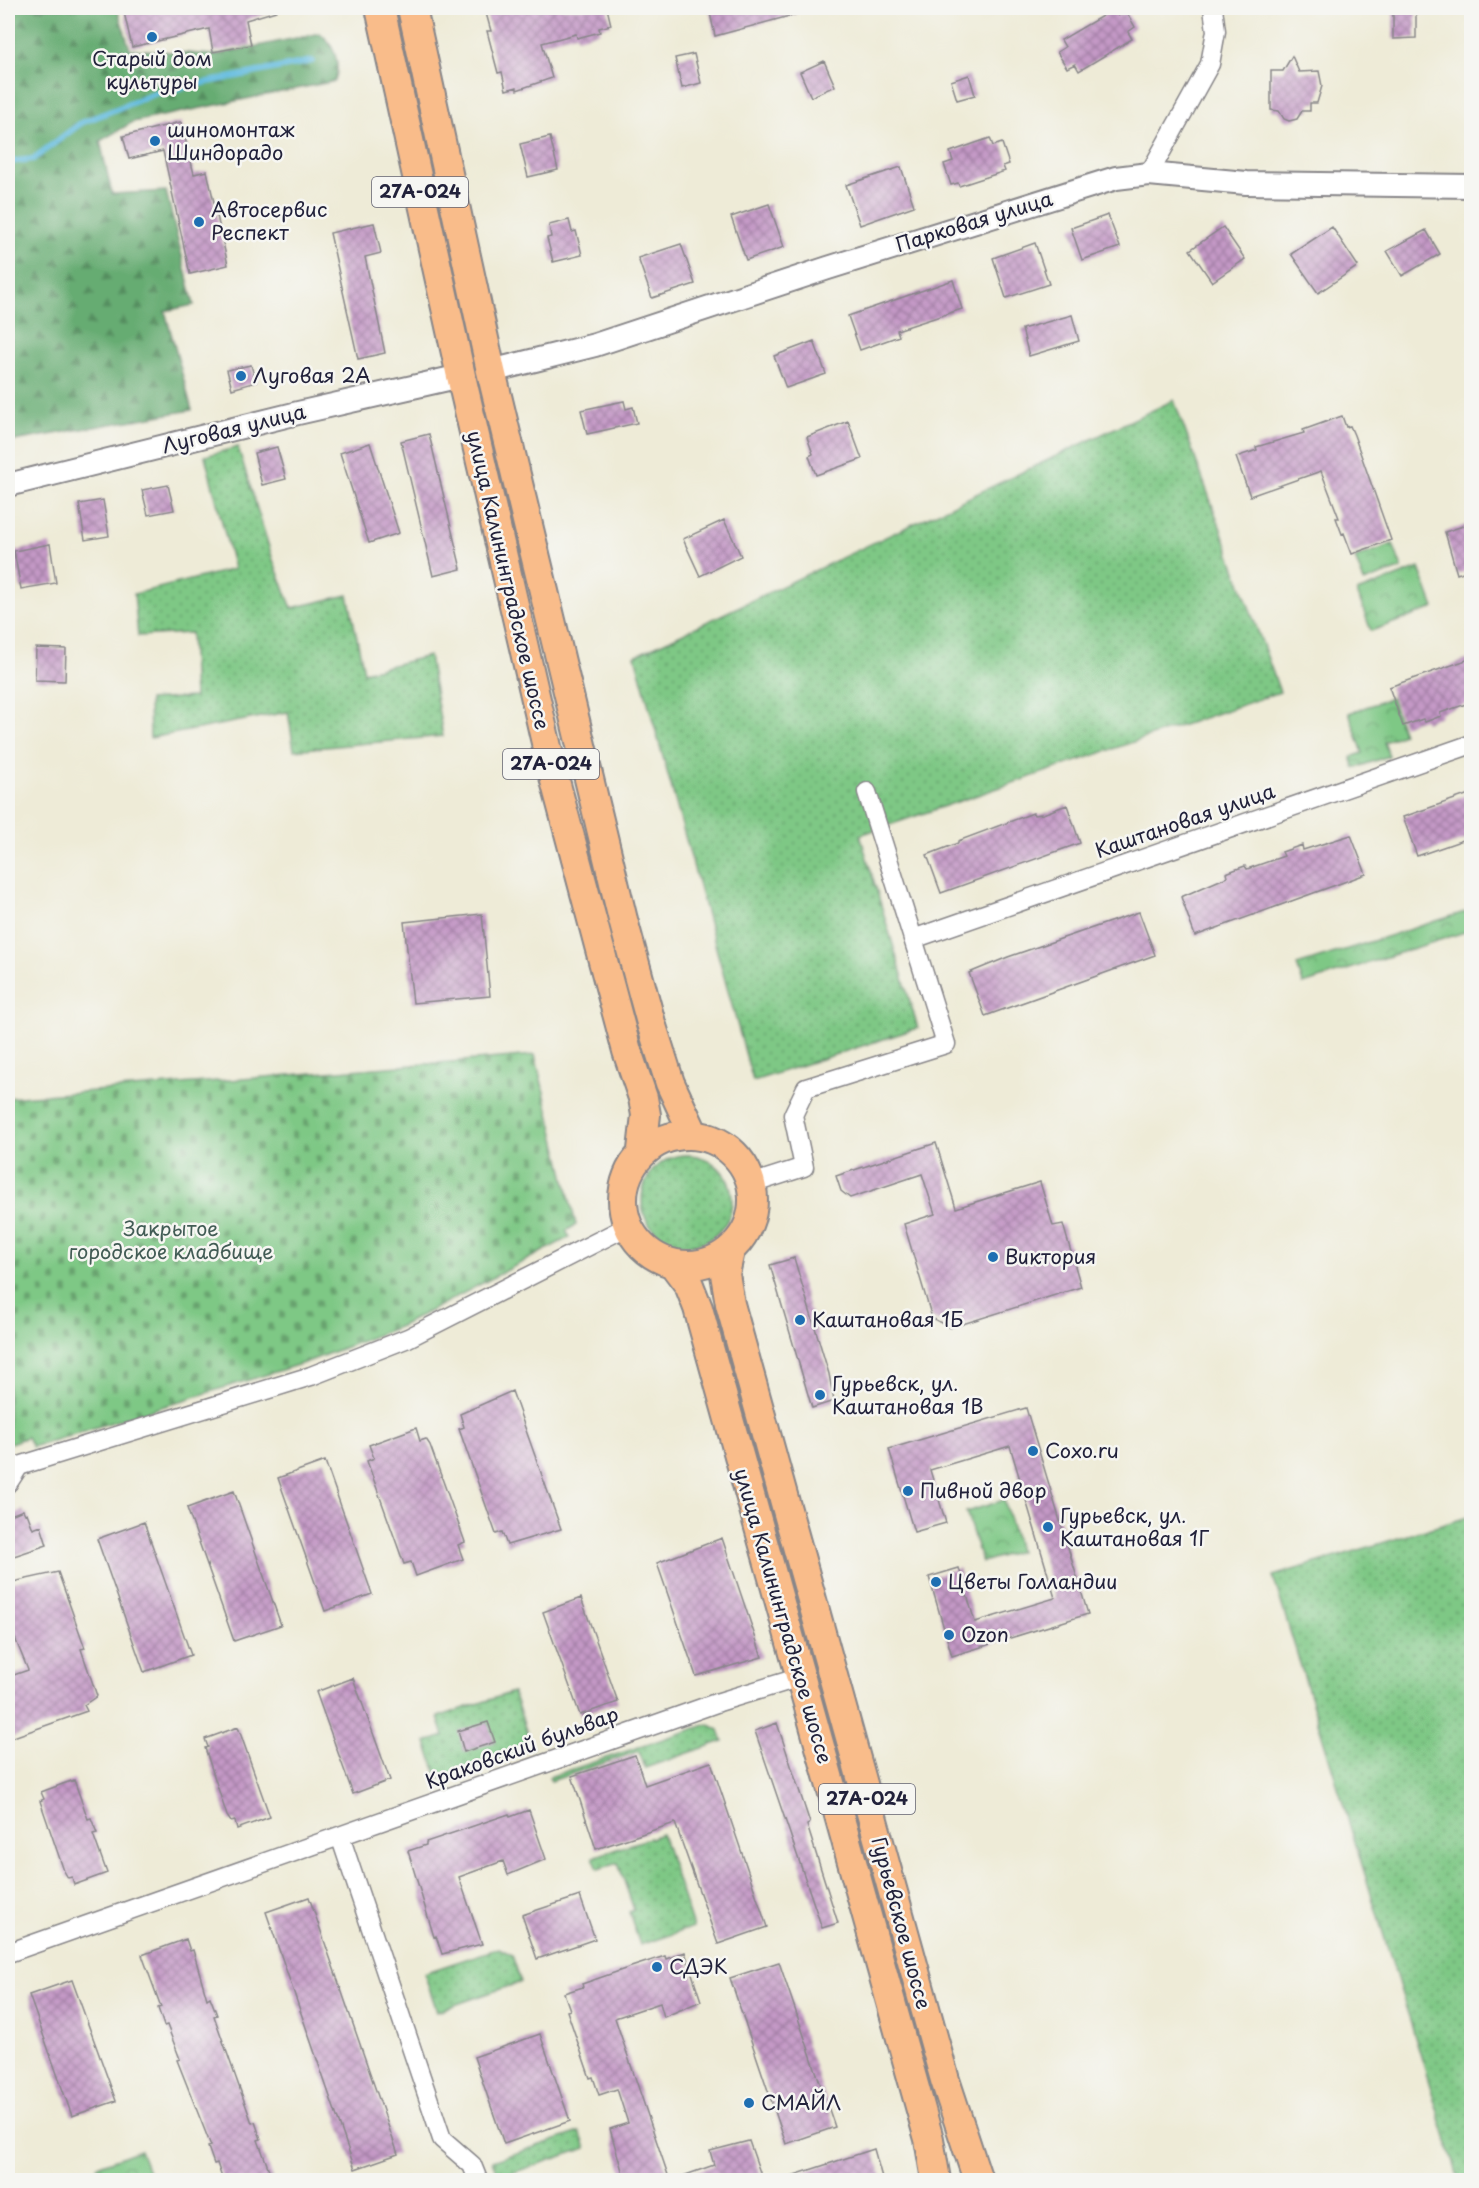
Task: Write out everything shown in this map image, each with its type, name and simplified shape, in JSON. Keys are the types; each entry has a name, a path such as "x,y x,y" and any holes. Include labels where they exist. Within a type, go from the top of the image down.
{"main road":[{"name":"улица Калининградское шоссе","path":"380,8 461,376 553,773 646,1115 642,1150"},
{"name":"улица Калининградское шоссе","path":"412,8 491,371 636,968 670,1083 694,1135"},
{"name":"27А-024","path":"628,1226 624,1177 642,1150 664,1137 685,1133 694,1135 724,1145 739,1159 751,1184 753,1205 745,1232 730,1251"},
{"path":"628,1226 647,1252 674,1265 708,1263 730,1251"},
{"name":"улица Калининградское шоссе","path":"730,1251 725,1274 730,1304 772,1455"},
{"name":"улица Калининградское шоссе","path":"674,1265 689,1285 698,1308 929,2139 936,2181"},
{"name":"Гурьевское шоссе","path":"772,1455 945,2080 978,2181"}],"street":[{"path":"1149,174 1210,64 1216,31 1213,8"},
{"name":"Парковая улица","path":"491,371 595,345 828,268 1116,178 1149,174 1246,183 1472,186"},
{"name":"Луговая улица","path":"8,485 298,413 461,376"},
{"name":"Каштановая улица","path":"913,939 1472,744"},
{"path":"751,1184 804,1167 793,1115 806,1088 946,1044 867,792"},
{"path":"8,1483 19,1466 311,1376 408,1338 628,1226"},
{"name":"Краковский бульвар","path":"8,1953 719,1702 801,1677"},
{"path":"340,1836 442,2139 472,2165 478,2181"}],"green space":[{"path":"8,8 117,8 130,49 214,55 320,33 335,54 337,74 335,81 133,122 100,141 112,194 166,191 194,305 165,311 192,410 8,442"},
{"path":"1174,400 1280,692 860,835 918,1028 753,1081 635,656"},
{"path":"238,447 273,560 292,608 348,595 364,672 429,656 443,736 294,750 288,712 150,738 149,700 194,697 191,633 138,636 134,594 234,569 205,456"},
{"path":"1393,544 1402,568 1364,582 1355,558"},
{"path":"1419,568 1434,608 1371,631 1357,592"},
{"path":"1391,698 1403,734 1384,742 1389,756 1355,768 1351,757 1363,753 1349,713"},
{"path":"1471,910 1471,930 1303,984 1297,965"},
{"name":"Закрытое городское кладбище","path":"535,1055 576,1225 566,1231 570,1237 401,1326 304,1363 32,1447 27,1437 8,1444 8,1098"},
{"path":"687,1155 704,1158 719,1168 729,1183 732,1200 729,1217 719,1232 704,1242 687,1245 670,1242 655,1232 645,1217 642,1200 645,1183 655,1168 670,1158"},
{"path":"1004,1500 1019,1551 982,1562 966,1512"},
{"path":"1471,1516 1472,2180 1459,2180 1273,1576"},
{"path":"513,1692 532,1748 438,1779 426,1742 444,1736 438,1717"},
{"path":"708,1724 719,1730 723,1741 645,1768 639,1751 551,1781 549,1777"},
{"path":"662,1834 693,1927 640,1945 629,1912 634,1910 618,1863 598,1869 593,1857"},
{"path":"499,1948 512,1955 521,1982 437,2011 424,1973"},
{"path":"580,2132 586,2148 499,2177 492,2161"},
{"path":"140,2150 151,2180 103,2180 97,2166"}],"building":[{"name":"Старый дом культуры","path":"123,8 275,8 276,11 246,20 251,45 213,52 209,29 132,47"},
{"path":"496,8 607,8 611,25 599,28 600,32 577,38 576,34 542,43 552,78 517,90 517,87 506,90 502,72 498,73 487,31 491,31 486,13 497,11"},
{"path":"709,8 796,8 797,14 715,36"},
{"path":"1114,9 1118,16 1126,11 1135,27 1128,32 1132,39 1079,71 1075,64 1067,68 1057,52 1065,47 1061,40"},
{"path":"1393,10 1416,10 1416,38 1393,39"},
{"path":"694,54 701,83 682,88 675,58"},
{"path":"1292,56 1299,72 1319,71 1322,86 1317,103 1310,103 1310,111 1302,111 1297,119 1289,121 1284,119 1279,111 1271,110 1271,71 1283,71"},
{"path":"824,61 835,86 811,97 800,72"},
{"path":"969,75 975,95 957,100 951,81"},
{"name":"Автосервис Респект","path":"181,122 194,174 207,171 228,265 190,274 163,151 129,159 123,136"},
{"path":"550,137 558,170 528,177 520,144"},
{"path":"990,138 993,146 1002,143 1009,164 1003,166 1005,171 959,186 958,183 951,185 944,164 953,161 950,152"},
{"path":"901,167 914,206 860,225 846,185"},
{"path":"769,204 784,247 746,260 731,217"},
{"path":"1108,215 1120,247 1082,260 1071,228"},
{"path":"569,220 572,232 576,231 582,255 553,262 547,238 551,237 549,225"},
{"path":"374,223 381,253 365,257 385,353 358,359 330,233"},
{"path":"1223,227 1245,259 1212,282 1190,250"},
{"path":"1332,227 1358,266 1318,293 1291,254"},
{"path":"1426,230 1440,254 1402,276 1387,251"},
{"path":"1035,243 1049,284 1006,298 993,258"},
{"path":"681,244 695,284 652,298 638,258"},
{"path":"953,280 962,309 897,330 899,336 860,350 848,316"},
{"path":"1072,315 1079,341 1029,356 1022,329"},
{"path":"814,341 826,374 786,388 774,356"},
{"name":"Луговая 2А","path":"251,365 256,382 232,389 227,370"},
{"path":"624,401 626,409 633,407 637,423 587,434 581,410"},
{"path":"1342,416 1346,427 1350,426 1354,435 1391,540 1352,554 1336,518 1339,518 1321,471 1250,496 1236,457 1257,450 1256,447 1304,433 1303,430"},
{"path":"848,421 862,459 816,475 809,456 813,454 807,437"},
{"path":"429,434 461,569 433,576 401,441"},
{"path":"370,443 399,533 369,543 340,453"},
{"path":"277,447 286,479 262,485 254,453"},
{"path":"168,485 174,510 148,515 142,490"},
{"path":"103,500 109,536 85,540 79,504"},
{"path":"724,520 741,556 700,576 683,539"},
{"path":"1472,523 1472,569 1457,574 1445,532"},
{"path":"50,544 56,583 21,589 14,551"},
{"path":"36,648 66,649 65,681 35,680"},
{"path":"1472,658 1472,702 1440,713 1441,716 1425,722 1423,719 1403,726 1389,687"},
{"path":"1472,793 1472,837 1417,856 1403,817"},
{"path":"1067,805 1080,843 941,893 927,855 1033,813 1034,815 1043,814"},
{"path":"1351,835 1366,874 1195,936 1181,897 1227,877 1226,873 1245,866 1247,869 1284,856 1282,852 1302,845 1303,850"},
{"path":"1139,912 1155,955 985,1016 969,973 1008,957"},
{"path":"482,914 490,996 413,1003 404,922"},
{"name":"Виктория","path":"936,1143 956,1208 1040,1182 1053,1226 1063,1224 1081,1287 950,1328 932,1318 904,1224 935,1214 922,1174 850,1198 841,1191 836,1176"},
{"name":"Каштановая 1Б","path":"794,1258 829,1374 834,1401 812,1408 770,1265"},
{"path":"512,1391 561,1529 507,1545 502,1532 496,1534 459,1429 464,1427 460,1414"},
{"name":"Гурьевск, ул. Каштановая 1Г","path":"1026,1408 1088,1614 952,1656 929,1577 959,1568 975,1622 1055,1598 1010,1446 930,1470 946,1523 914,1532 889,1449"},
{"path":"416,1428 420,1441 426,1439 430,1445 465,1542 458,1545 463,1559 416,1576 411,1562 404,1564 367,1461 374,1458 369,1445"},
{"path":"325,1461 372,1594 325,1611 278,1478"},
{"path":"234,1491 281,1625 234,1641 187,1508"},
{"path":"23,1510 25,1514 27,1513 33,1529 41,1526 47,1545 8,1558 8,1516"},
{"path":"144,1522 191,1655 144,1672 97,1539"},
{"path":"722,1538 762,1657 696,1676 657,1563"},
{"path":"58,1572 85,1648 81,1649 97,1696 84,1705 87,1711 8,1739 8,1677 28,1670 8,1621 8,1583"},
{"path":"581,1598 618,1702 580,1715 543,1612"},
{"path":"353,1678 390,1780 353,1794 316,1692"},
{"path":"488,1722 495,1742 464,1752 458,1731"},
{"path":"777,1723 810,1823 807,1825 838,1923 822,1928 755,1731"},
{"path":"238,1727 270,1817 237,1829 235,1821 231,1822 227,1816 205,1748 208,1747 205,1739"},
{"path":"635,1755 645,1785 711,1762 767,1927 718,1944 675,1823 596,1849 572,1776"},
{"path":"74,1780 88,1819 91,1818 97,1833 93,1834 107,1873 74,1885 72,1877 68,1878 64,1871 40,1801 44,1799 41,1792"},
{"path":"529,1810 546,1859 508,1875 503,1861 459,1877 482,1944 442,1954 436,1936 434,1937 408,1851 426,1845 426,1842 509,1814 510,1817"},
{"path":"580,1896 595,1939 537,1959 522,1915"},
{"path":"309,1897 398,2154 355,2169 266,1912"},
{"path":"186,1939 190,1951 193,1950 207,1999 210,1997 217,2015 214,2016 252,2123 255,2122 261,2139 258,2140 273,2181 223,2181 217,2163 214,2164 208,2147 211,2146 177,2060 180,2059 167,2025 164,2026 158,2008 161,2007 142,1955"},
{"path":"685,1952 701,2001 664,2017 660,2003 615,2018 670,2181 625,2181 610,2129 628,2123 617,2089 599,2095 593,2077 590,2078 567,2011 570,2010 564,1993 583,1987 582,1984 628,1968"},
{"path":"779,1962 835,2127 786,2144 730,1978"},
{"path":"72,1980 116,2101 72,2116 29,1995"},
{"path":"540,2034 570,2121 504,2144 474,2057"},
{"path":"749,2141 763,2181 678,2181 677,2178 714,2165 710,2151"},
{"path":"874,2149 883,2181 788,2181 788,2177"}],"waterway":[{"path":"8,162 33,159 81,123 159,92 312,61"}],"place":[{"name":"Старый дом культуры","path":"152,37"},
{"name":"шиномонтаж Шиндорадо","path":"155,141"},
{"name":"Автосервис Респект","path":"199,222"},
{"name":"Луговая 2А","path":"241,376"},
{"name":"Виктория","path":"993,1257"},
{"name":"Каштановая 1Б","path":"800,1320"},
{"name":"Гурьевск, ул. Каштановая 1В","path":"820,1395"},
{"name":"Coxo.ru","path":"1033,1451"},
{"name":"Пивной двор","path":"908,1491"},
{"name":"Гурьевск, ул. Каштановая 1Г","path":"1048,1527"},
{"name":"Цветы Голландии","path":"936,1582"},
{"name":"Ozon","path":"949,1635"},
{"name":"СДЭК","path":"657,1967"},
{"name":"СМАЙЛ","path":"749,2103"}]}
